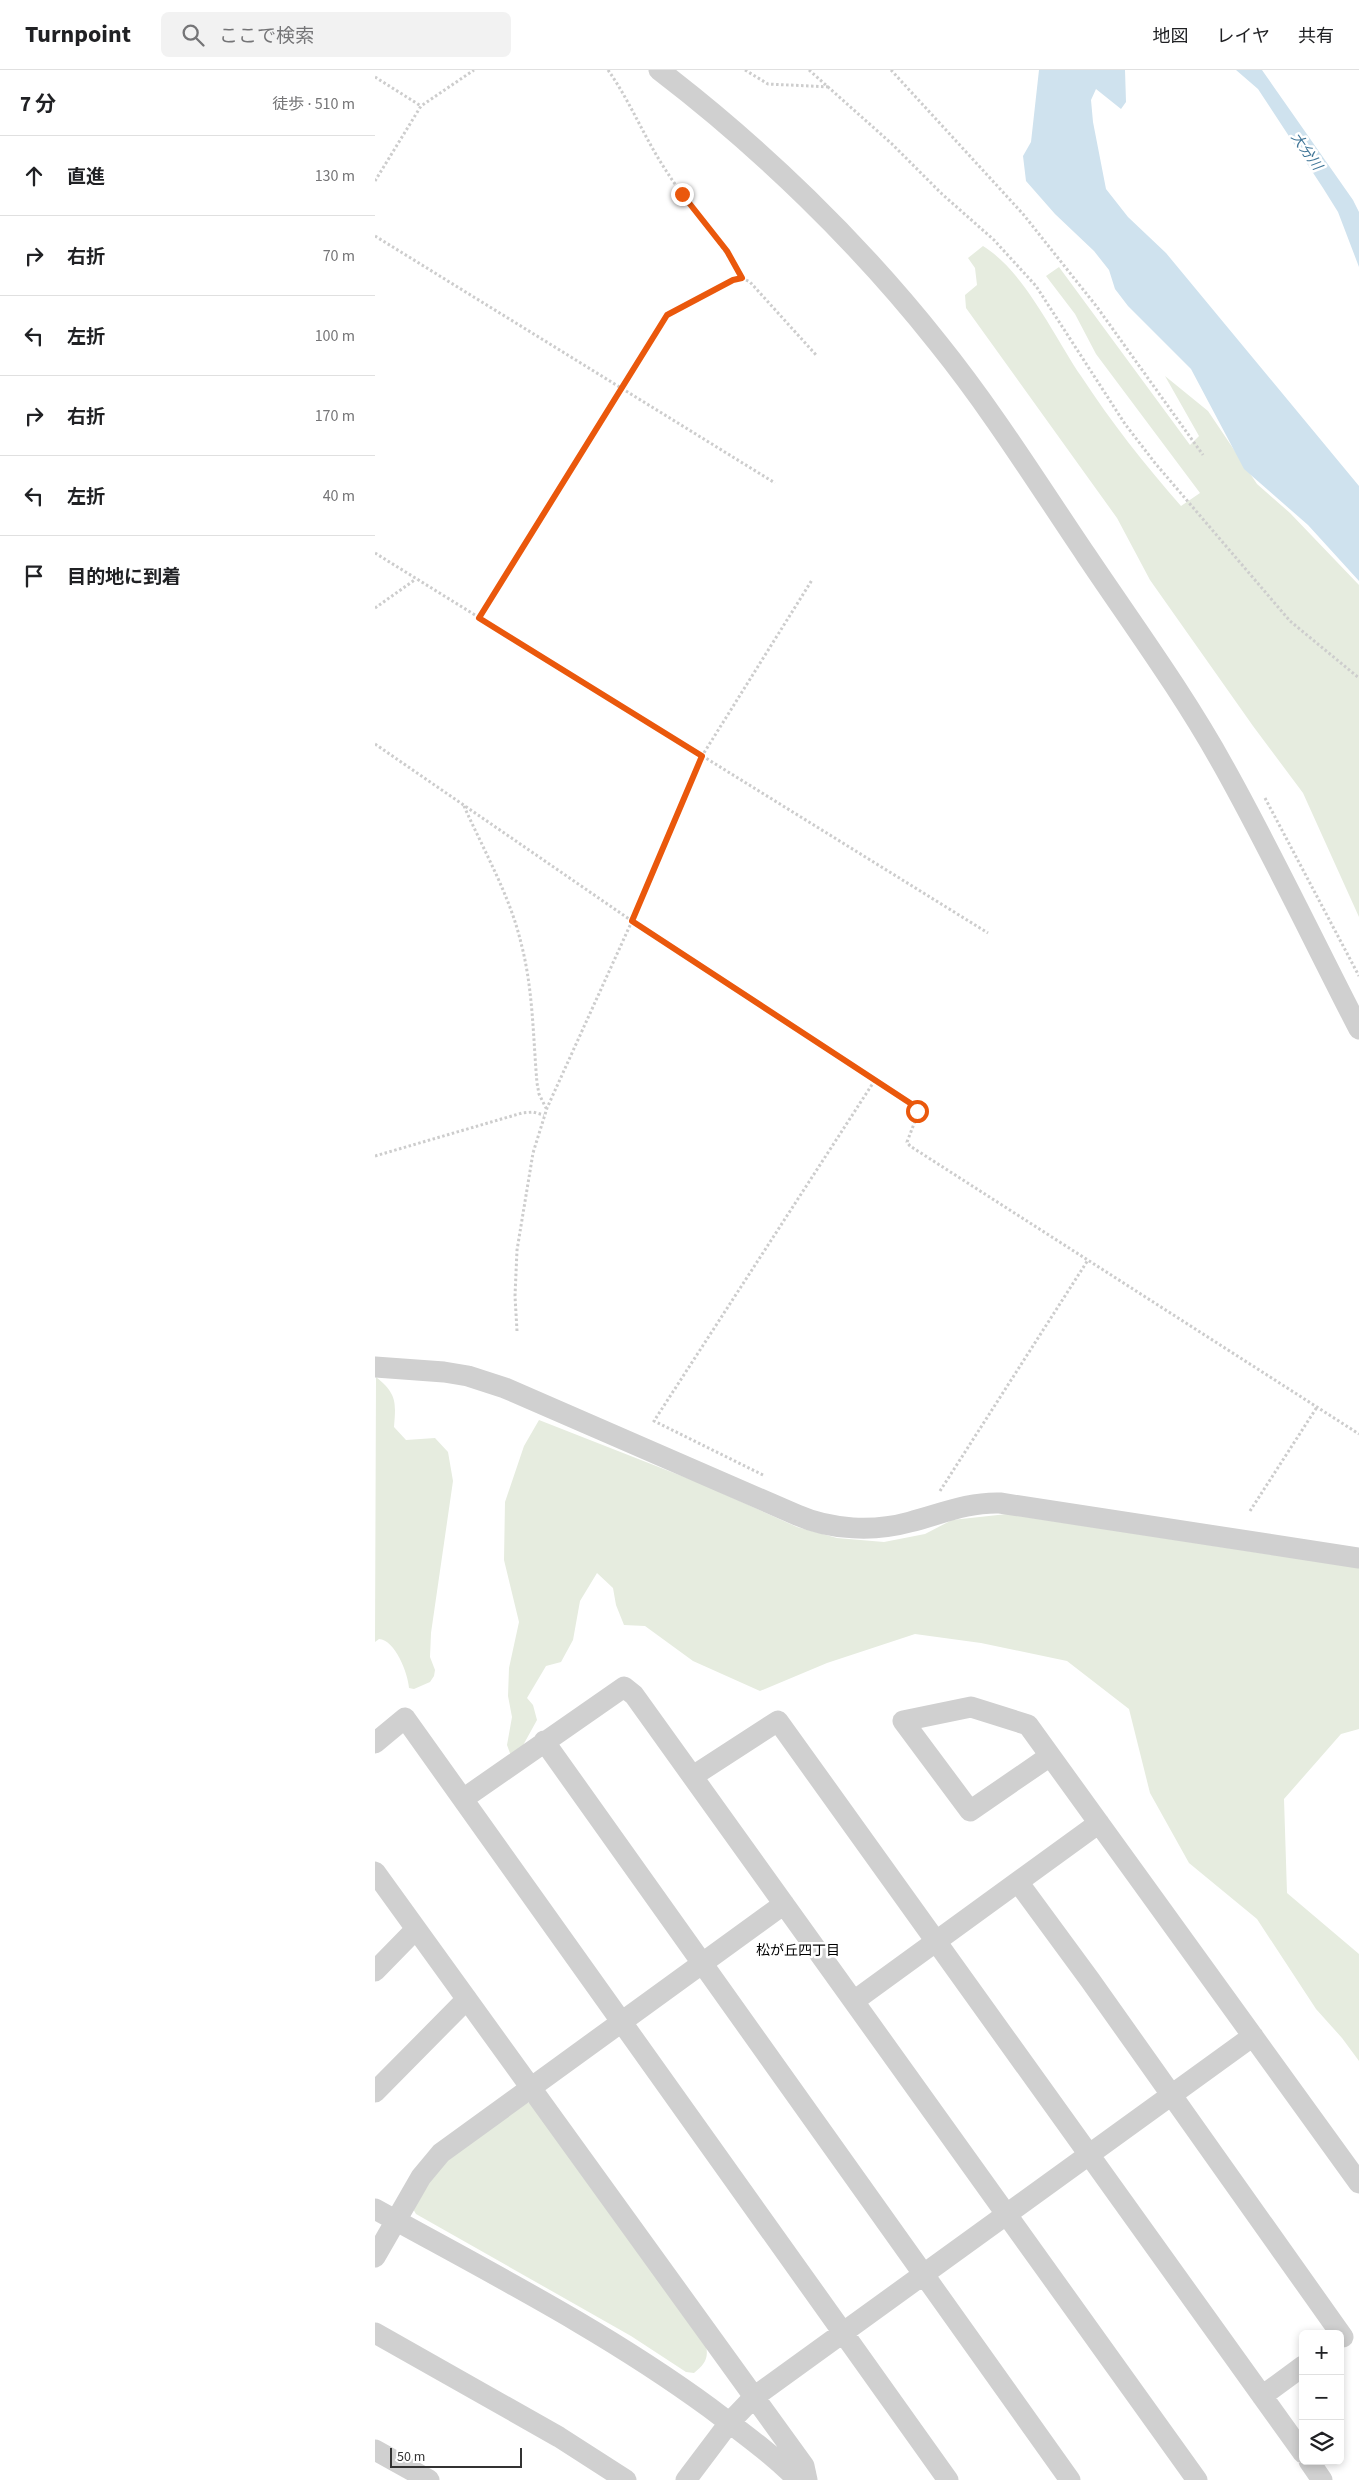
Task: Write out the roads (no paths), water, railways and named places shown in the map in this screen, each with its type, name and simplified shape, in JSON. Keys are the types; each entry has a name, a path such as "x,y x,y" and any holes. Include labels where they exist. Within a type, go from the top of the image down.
{"street":[{"path":"659,70 706,106 742,138 833,226 914,314 972,388 1015,447 1176,688 1223,765 1284,878 1359,1029"},
{"path":"375,1367 452,1373 505,1388 797,1515 823,1524 853,1528 884,1527 909,1523 968,1505 1000,1504 1359,1558"},
{"path":"463,1800 544,1741 624,1687 634,1695 1197,2480"},
{"path":"1050,1756 970,1811 903,1722 971,1706 1028,1725 1359,2183"},
{"path":"375,1743 405,1718 948,2480"},
{"path":"693,1776 777,1721 1299,2447"},
{"path":"544,1741 1070,2480"},
{"path":"854,2001 1099,1823"},
{"path":"375,1872 804,2466 807,2480"},
{"path":"1018,1882 1171,2095 1347,2334"},
{"path":"375,2257 421,2177 441,2153 784,1904"},
{"path":"375,1971 416,1929"},
{"path":"375,2092 467,1999"},
{"path":"686,2480 729,2423 754,2397 1253,2036"},
{"path":"375,2209 582,2323 649,2365 729,2423 798,2480"},
{"path":"375,2333 566,2441 625,2480"},
{"path":"1262,2396 1299,2369"},
{"path":"375,2450 416,2477"}],"water":[{"path":"1039,70 1125,70 1126,102 1121,109 1096,89 1091,100 1093,122 1106,189 1128,217 1166,253 1359,486 1359,581 1308,525 1244,469 1191,369 1128,306 1115,289 1109,270 1094,251 1055,214 1026,181 1023,156 1031,142"},
{"name":"大分川","path":"1236,70 1262,70 1353,200 1359,212 1359,267 1338,212 1258,89"}],"district":[{"name":"松が丘四丁目","path":"798,1950"}]}
